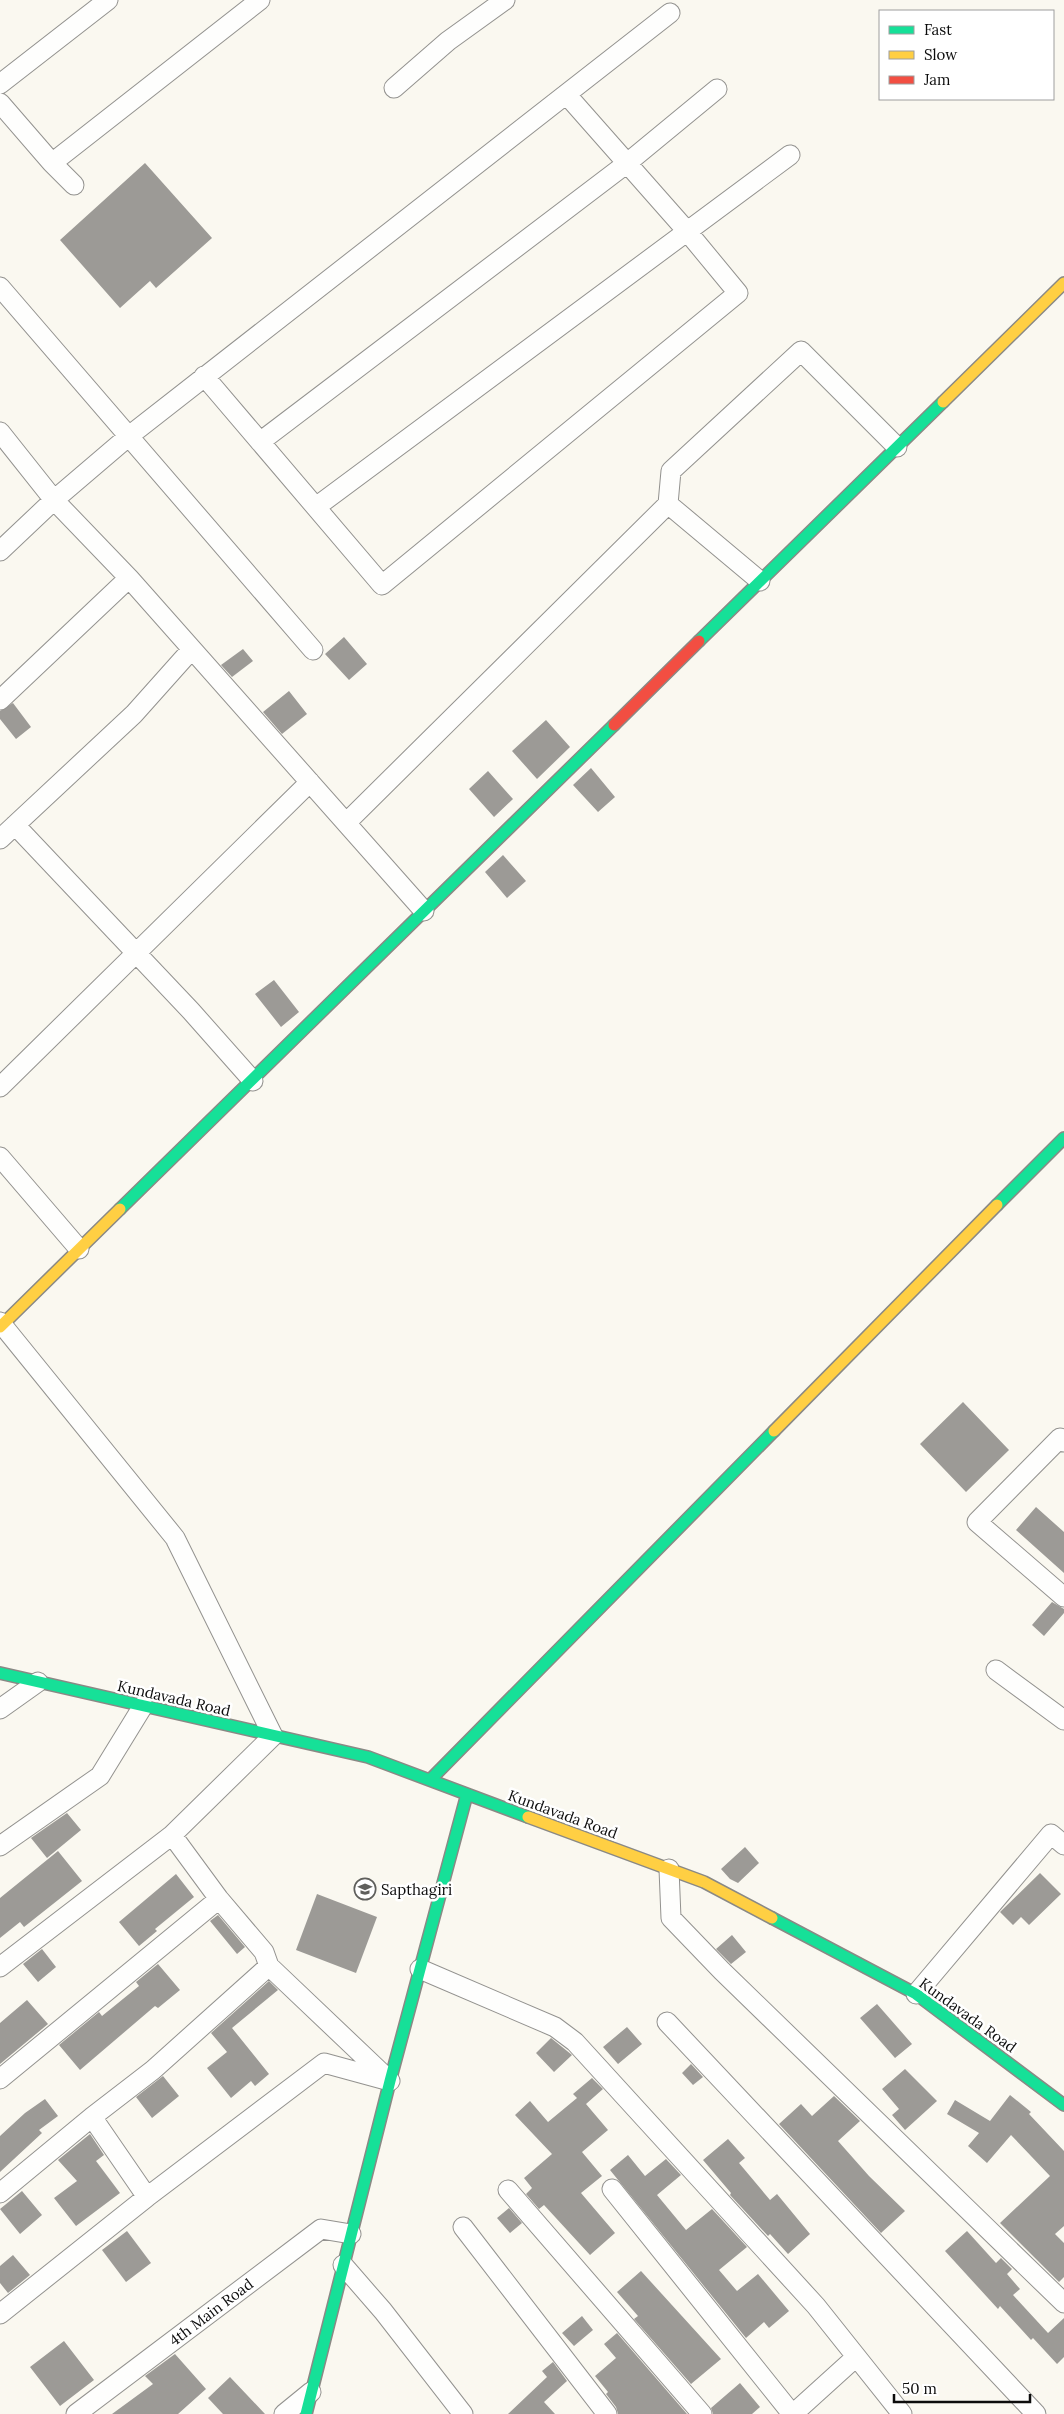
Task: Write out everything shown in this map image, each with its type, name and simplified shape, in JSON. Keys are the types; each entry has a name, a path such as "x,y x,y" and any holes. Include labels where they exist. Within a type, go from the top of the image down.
{"street":[{"path":"0,84 108,0"},
{"path":"52,163 260,0"},
{"path":"394,88 448,41 505,0"},
{"path":"0,551 54,500 128,436 670,13"},
{"path":"260,442 626,164 717,89"},
{"path":"204,376 382,585 738,293 686,230 566,94"},
{"path":"0,103 52,163 74,185"},
{"path":"316,507 790,154"},
{"path":"0,1967 172,1835 274,1736 175,1538 1,1324 252,1081 1064,283"},
{"path":"0,287 313,650"},
{"path":"346,823 668,504 670,471 801,351 897,447"},
{"path":"3,443 54,500 129,578 424,911"},
{"path":"668,504 760,581"},
{"path":"0,700 129,578"},
{"path":"0,839 134,714 192,649"},
{"path":"0,1087 310,782"},
{"path":"15,825 191,1011 252,1081"},
{"path":"430,1780 1064,1138"},
{"path":"0,1157 79,1249"},
{"path":"1063,1438 977,1522 1064,1597"},
{"path":"996,1670 1064,1720"},
{"name":"Kundavada Road","path":"0,1673 368,1757 704,1882 916,1994 1064,2105"},
{"path":"0,1710 38,1682"},
{"path":"0,1846 100,1776 143,1706"},
{"path":"306,2414 390,2080 467,1794"},
{"path":"916,1994 1051,1834 1064,1845"},
{"path":"172,1835 219,1899 264,1952 270,1966 390,2080"},
{"path":"669,1869 671,1918 678,1926 1064,2303"},
{"path":"0,2078 219,1899"},
{"path":"0,2193 152,2070 270,1966"},
{"path":"420,1970 554,2027 574,2042 816,2306 902,2414"},
{"path":"668,2022 1036,2414"},
{"path":"0,2314 147,2197 324,2062 390,2080"},
{"path":"92,2117 147,2197"},
{"path":"612,2189 793,2414 856,2357"},
{"path":"508,2190 702,2414"},
{"path":"463,2227 607,2414"},
{"name":"4th Main Road","path":"76,2414 321,2228 351,2234"},
{"path":"343,2265 383,2311 463,2414"},
{"path":"284,2414 311,2392"}],"building":[{"path":"145,163 212,238 156,288 150,281 120,308 60,240"},
{"path":"344,637 367,664 349,680 325,654"},
{"path":"243,649 253,661 232,677 221,665"},
{"path":"289,691 307,714 282,734 263,712"},
{"path":"13,703 31,727 16,739 0,719 0,711"},
{"path":"546,720 570,747 537,779 512,751"},
{"path":"591,768 615,797 598,812 573,785"},
{"path":"488,771 513,799 494,817 469,789"},
{"path":"503,855 526,881 507,898 485,872"},
{"path":"274,980 299,1012 281,1027 255,994"},
{"path":"963,1402 1009,1450 966,1492 920,1444"},
{"path":"1036,1507 1064,1532 1064,1573 1016,1530"},
{"path":"1052,1602 1064,1609 1064,1613 1044,1636 1032,1625"},
{"path":"67,1813 81,1830 47,1858 31,1838"},
{"path":"745,1847 759,1863 738,1883 730,1879 721,1869"},
{"path":"58,1851 82,1881 24,1927 20,1922 0,1938 0,1898"},
{"path":"1040,1873 1061,1894 1029,1925 1021,1917 1013,1925 1000,1912"},
{"path":"176,1874 194,1897 155,1929 157,1931 139,1946 119,1922"},
{"path":"317,1894 377,1917 356,1973 296,1950"},
{"path":"218,1915 245,1947 237,1954 210,1921"},
{"path":"732,1935 746,1952 731,1964 716,1949"},
{"path":"42,1949 56,1967 38,1982 23,1964"},
{"path":"158,1964 180,1990 158,2008 155,2006 80,2070 59,2045 99,2012 102,2016 139,1986 136,1982"},
{"path":"269,1981 278,1990 232,2028 269,2074 255,2086 251,2081 231,2098 207,2068 227,2052 211,2033"},
{"path":"27,2000 48,2024 0,2064 0,2023"},
{"path":"877,2004 912,2044 895,2058 860,2018"},
{"path":"627,2027 642,2044 618,2064 603,2047"},
{"path":"551,2038 572,2055 554,2072 536,2053"},
{"path":"691,2064 703,2077 693,2085 682,2073"},
{"path":"905,2069 937,2101 905,2130 892,2115 899,2109 882,2089"},
{"path":"163,2076 179,2096 152,2118 136,2097"},
{"path":"592,2078 603,2089 586,2104 608,2130 582,2152 602,2176 581,2193 615,2233 590,2255 544,2205 539,2209 526,2194 532,2188 524,2178 552,2154 515,2115 530,2101 548,2122 577,2098 573,2094"},
{"path":"1010,2095 1031,2112 1029,2114 1064,2151 1064,2226 1055,2234 1064,2243 1064,2277 1059,2282 1000,2223 1050,2176 1011,2135 987,2163 968,2146 979,2133 947,2114 955,2100 990,2121"},
{"path":"834,2096 860,2121 838,2141 869,2176 905,2211 881,2233 779,2124 801,2104 812,2116"},
{"path":"45,2099 58,2116 39,2130 42,2133 0,2172 0,2136 25,2113"},
{"path":"90,2134 104,2155 96,2161 120,2193 76,2226 54,2198 77,2181 58,2160"},
{"path":"728,2139 745,2158 739,2163 770,2200 777,2194 810,2234 788,2254 770,2234 768,2236 730,2195 731,2193 703,2160"},
{"path":"628,2155 645,2176 666,2159 681,2175 657,2195 686,2230 712,2209 747,2247 719,2270 737,2291 758,2274 789,2311 769,2328 764,2322 746,2338 610,2170"},
{"path":"22,2191 42,2215 20,2234 0,2209"},
{"path":"509,2208 522,2223 510,2233 497,2218"},
{"path":"127,2231 151,2263 126,2282 102,2250"},
{"path":"967,2231 996,2263 1001,2258 1012,2269 1007,2274 1020,2289 1013,2295 1048,2333 1064,2318 1064,2357 1057,2364 1033,2338 1031,2340 1000,2306 998,2309 945,2251"},
{"path":"13,2255 30,2275 8,2293 0,2283 0,2266"},
{"path":"641,2271 721,2359 691,2384 634,2319 638,2316 617,2292"},
{"path":"582,2316 593,2330 574,2346 562,2333"},
{"path":"617,2333 687,2414 618,2414 616,2407 606,2394 608,2392 595,2376 616,2358 604,2344"},
{"path":"64,2341 94,2380 60,2406 30,2367"},
{"path":"175,2354 206,2389 178,2414 112,2414 153,2384 145,2376"},
{"path":"553,2362 567,2381 544,2402 555,2414 508,2414 547,2377 542,2371"},
{"path":"230,2377 265,2414 223,2414 208,2398"},
{"path":"740,2383 760,2407 752,2414 713,2414 711,2408"}],"traffic: fast":[{"path":"699,641 943,402"},
{"path":"120,1209 614,725"},
{"path":"997,1205 1064,1138"},
{"path":"430,1780 774,1431"},
{"path":"0,1673 368,1757 528,1817"},
{"path":"306,2414 390,2081 467,1794"},
{"path":"772,1918 916,1994 1064,2105"}],"traffic: slow":[{"path":"943,402 1064,283"},
{"path":"774,1431 997,1205"},
{"path":"0,1327 120,1209"},
{"path":"528,1817 704,1882 772,1918"}],"traffic: jam":[{"path":"614,725 699,641"}],"place":[{"name":"Sapthagiri","path":"365,1889"}]}
